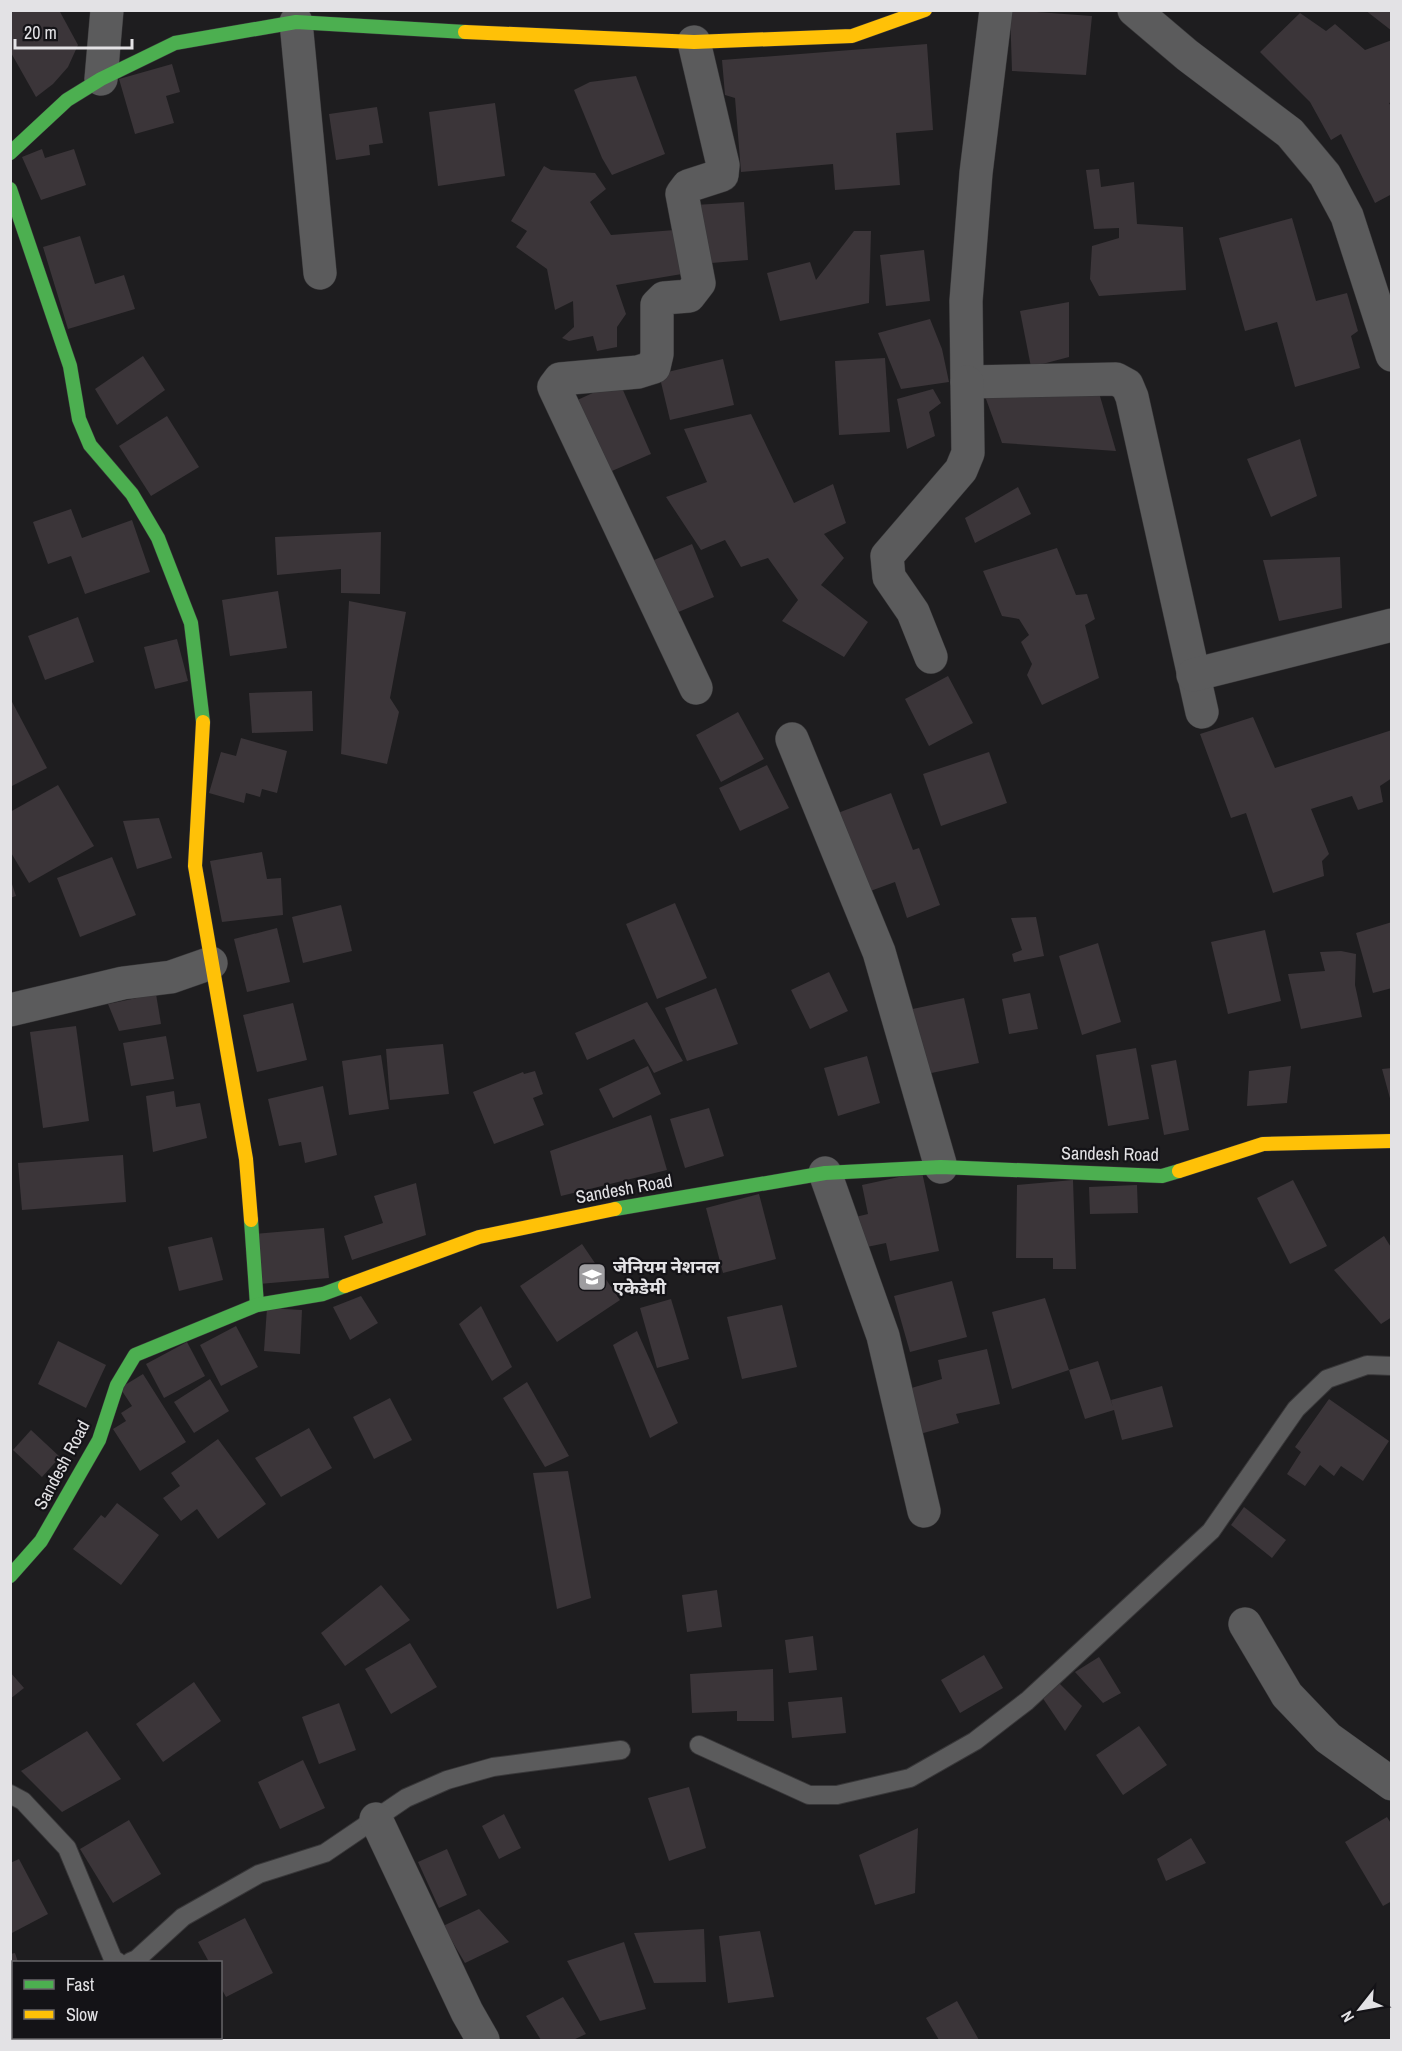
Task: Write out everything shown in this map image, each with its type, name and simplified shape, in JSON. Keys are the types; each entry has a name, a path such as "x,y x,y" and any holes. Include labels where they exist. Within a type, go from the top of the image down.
{"street":[{"path":"100,79 107,10"},
{"path":"10,153 68,100 100,79 175,44 296,22 554,38 694,42 852,36 925,10"},
{"path":"931,657 913,612 888,578 887,556 961,470 968,453 966,301 976,173 996,10"},
{"path":"1134,10 1187,55 1290,134 1325,175 1347,216 1392,355"},
{"path":"296,22 320,273"},
{"path":"694,42 723,165 722,175 688,186 682,194 699,283 689,296 664,298 657,305 657,354 654,367 638,372 560,379 554,387 696,688"},
{"path":"10,189 70,366 79,419 90,445 132,494 158,538 191,623 204,712 195,866 246,1159 256,1305"},
{"path":"967,382 1116,379 1127,385 1132,397 1202,712"},
{"path":"1193,675 1392,625"},
{"path":"792,739 879,952 941,1167"},
{"path":"10,1010 123,983 171,977 211,963"},
{"name":"Sandesh Road","path":"10,1576 41,1541 99,1440 117,1385 135,1355 256,1305 323,1294 444,1252 479,1237 577,1216 825,1173 941,1167 1161,1176 1263,1144 1392,1141"},
{"path":"825,1173 883,1336 924,1511"},
{"path":"1245,1624 1287,1695 1328,1738 1392,1784"},
{"path":"376,1819 467,2012 483,2040"}],"lane":[{"path":"699,1745 809,1795 837,1795 910,1778 975,1741 1027,1701 1211,1531 1296,1409 1327,1379 1367,1365 1392,1366"},
{"path":"132,1961 183,1917 259,1874 325,1853 406,1798 447,1780 493,1767 621,1750"},
{"path":"10,1794 23,1801 67,1848 113,1959 116,1961"}],"building":[{"path":"10,10 59,10 78,45 68,67 53,84 36,97 10,51"},
{"path":"1010,10 1092,16 1086,75 1012,71"},
{"path":"1365,10 1392,10 1392,31"},
{"path":"1300,13 1326,31 1335,24 1365,50 1392,40 1392,102 1389,103 1392,108 1392,194 1375,203 1341,134 1331,140 1310,102 1260,52"},
{"path":"927,44 933,130 896,133 900,185 835,190 833,164 741,172 735,98 725,95 722,60"},
{"path":"172,64 180,92 166,96 174,123 135,134 119,79"},
{"path":"636,76 665,154 612,175 602,158 574,90 590,82"},
{"path":"495,103 505,176 438,186 429,112"},
{"path":"377,107 383,143 369,145 370,155 336,160 329,114"},
{"path":"42,149 45,158 74,149 86,185 41,200 22,157"},
{"path":"544,166 551,170 595,173 606,189 590,202 611,235 675,230 682,274 616,285 626,314 617,327 617,347 597,351 593,336 569,341 562,338 574,327 573,301 555,310 547,269 516,247 527,231 511,221"},
{"path":"1099,169 1101,187 1134,182 1137,224 1183,227 1186,290 1099,296 1090,279 1092,246 1119,238 1119,228 1094,229 1086,170"},
{"path":"744,202 748,260 699,264 695,205"},
{"path":"1292,218 1316,301 1347,293 1358,331 1351,336 1360,368 1295,387 1277,322 1245,331 1219,238"},
{"path":"854,231 871,231 869,303 780,321 767,273 810,262 816,280"},
{"path":"80,236 95,284 124,275 135,309 68,329 43,247"},
{"path":"924,250 930,301 886,306 880,255"},
{"path":"1069,302 1069,357 1031,367 1020,311"},
{"path":"930,319 942,349 949,382 901,389 878,333"},
{"path":"143,356 165,390 117,425 95,389"},
{"path":"885,358 890,432 839,435 835,361"},
{"path":"723,359 734,405 670,420 659,374"},
{"path":"619,381 651,454 605,474 573,402"},
{"path":"1097,386 1116,451 1002,443 982,388"},
{"path":"933,389 941,403 929,412 935,436 907,449 897,399"},
{"path":"751,414 794,503 833,484 846,523 824,534 844,558 821,585 868,622 844,657 782,621 798,600 768,558 741,567 725,540 701,550 666,497 707,482 684,429"},
{"path":"167,416 199,467 151,496 119,446"},
{"path":"1300,439 1317,496 1271,517 1247,459"},
{"path":"1018,487 1031,514 975,543 965,518"},
{"path":"71,509 82,538 132,520 150,572 85,594 71,556 48,564 33,522"},
{"path":"381,532 380,594 341,593 341,569 277,575 275,537"},
{"path":"692,544 714,597 669,616 647,563"},
{"path":"1057,548 1076,595 1087,594 1095,619 1085,625 1099,678 1042,705 1027,675 1032,664 1021,642 1029,635 1019,619 1002,616 983,571"},
{"path":"1340,557 1342,608 1279,621 1263,560"},
{"path":"278,591 287,648 230,656 222,600"},
{"path":"349,601 406,612 390,698 399,712 387,764 341,754"},
{"path":"78,617 94,662 45,680 28,636"},
{"path":"177,639 188,681 155,689 144,647"},
{"path":"948,676 973,723 929,746 905,699"},
{"path":"312,691 313,731 252,733 249,693"},
{"path":"10,698 47,768 10,787"},
{"path":"738,712 764,759 721,782 696,735"},
{"path":"1253,717 1275,768 1392,730 1392,778 1380,786 1383,802 1358,810 1352,796 1311,809 1329,854 1322,861 1324,876 1273,893 1246,813 1231,818 1200,734"},
{"path":"241,738 287,751 277,793 262,789 260,797 246,793 244,803 209,793 221,752 236,756"},
{"path":"989,752 1007,803 941,826 923,774"},
{"path":"767,765 789,808 740,831 719,788"},
{"path":"58,785 94,846 29,883 10,851 10,812"},
{"path":"891,793 913,850 919,848 940,905 907,918 895,882 865,893 835,814"},
{"path":"159,818 172,858 137,869 123,821"},
{"path":"262,852 267,879 281,878 283,915 222,922 210,861"},
{"path":"112,857 136,915 80,937 57,878"},
{"path":"10,878 16,896 10,898"},
{"path":"675,903 707,978 657,999 626,924"},
{"path":"341,905 352,951 303,963 292,917"},
{"path":"1036,917 1044,956 1014,962 1012,954 1022,950 1011,918"},
{"path":"1392,922 1392,988 1373,993 1356,933"},
{"path":"277,928 290,982 247,992 234,939"},
{"path":"1265,930 1281,1001 1228,1014 1211,942"},
{"path":"1098,943 1121,1022 1082,1035 1059,956"},
{"path":"1341,951 1356,954 1355,985 1362,1017 1301,1029 1288,974 1325,971 1320,952"},
{"path":"829,972 848,1011 810,1029 791,990"},
{"path":"716,988 738,1044 687,1061 665,1008"},
{"path":"1030,993 1038,1029 1009,1034 1002,999"},
{"path":"156,994 161,1024 119,1031 108,1004"},
{"path":"964,998 979,1063 922,1075 908,1010"},
{"path":"647,1002 683,1061 654,1073 634,1039 587,1060 575,1033"},
{"path":"293,1003 307,1060 257,1072 243,1015"},
{"path":"76,1026 89,1121 43,1128 30,1032"},
{"path":"166,1036 174,1079 131,1086 123,1043"},
{"path":"443,1044 449,1094 390,1100 386,1049"},
{"path":"1136,1048 1149,1119 1108,1126 1096,1055"},
{"path":"381,1055 389,1109 349,1115 342,1061"},
{"path":"867,1056 880,1103 838,1116 824,1068"},
{"path":"1176,1060 1189,1130 1164,1135 1151,1065"},
{"path":"648,1066 661,1094 613,1118 599,1089"},
{"path":"1291,1066 1287,1103 1247,1106 1249,1071"},
{"path":"1392,1068 1392,1102 1391,1102 1382,1069"},
{"path":"535,1071 543,1094 533,1098 544,1125 494,1144 473,1092 523,1072 524,1074"},
{"path":"323,1086 337,1155 305,1163 301,1142 279,1146 268,1099"},
{"path":"174,1091 176,1107 200,1103 207,1138 153,1152 146,1096"},
{"path":"709,1108 724,1156 685,1168 670,1119"},
{"path":"651,1115 667,1170 561,1196 550,1151"},
{"path":"123,1155 126,1202 22,1210 18,1163"},
{"path":"922,1172 939,1251 890,1261 886,1243 857,1249 851,1218 868,1214 862,1185"},
{"path":"1073,1180 1076,1269 1053,1269 1053,1258 1016,1258 1017,1185"},
{"path":"1293,1180 1327,1246 1290,1264 1257,1198"},
{"path":"416,1183 426,1235 352,1260 344,1236 383,1223 374,1196"},
{"path":"1137,1185 1138,1213 1090,1214 1089,1187"},
{"path":"759,1194 776,1259 723,1273 706,1208"},
{"path":"324,1228 329,1278 259,1284 254,1234"},
{"path":"1384,1236 1392,1249 1392,1317 1381,1324 1334,1270"},
{"path":"212,1237 223,1280 179,1291 168,1247"},
{"path":"582,1244 620,1300 557,1342 520,1286"},
{"path":"952,1281 967,1337 910,1352 894,1296"},
{"path":"361,1296 378,1323 350,1340 333,1307"},
{"path":"1045,1298 1069,1370 1012,1389 992,1312"},
{"path":"671,1299 689,1359 657,1368 640,1308"},
{"path":"782,1305 797,1367 742,1379 727,1317"},
{"path":"481,1306 512,1367 492,1381 459,1324"},
{"path":"267,1308 302,1310 300,1354 264,1351"},
{"path":"236,1326 258,1367 221,1386 200,1345"},
{"path":"637,1331 678,1423 650,1438 613,1345"},
{"path":"58,1341 106,1365 86,1408 38,1384"},
{"path":"187,1342 205,1376 164,1398 146,1364"},
{"path":"987,1349 1000,1404 956,1414 959,1423 920,1434 908,1389 942,1379 938,1360"},
{"path":"1098,1361 1113,1407 1111,1400 1162,1386 1173,1427 1122,1440 1114,1410 1085,1419 1069,1370"},
{"path":"143,1374 186,1442 140,1471 113,1429 126,1421 121,1413 132,1406 120,1388"},
{"path":"210,1379 229,1411 194,1433 174,1402"},
{"path":"527,1382 569,1456 545,1467 503,1398"},
{"path":"390,1398 412,1440 374,1459 353,1417"},
{"path":"1329,1399 1389,1441 1363,1481 1341,1466 1334,1476 1320,1465 1305,1486 1287,1474 1301,1452 1295,1447"},
{"path":"309,1428 332,1468 281,1497 255,1458"},
{"path":"31,1430 60,1457 42,1477 13,1450"},
{"path":"218,1439 266,1504 218,1539 197,1509 181,1521 163,1498 180,1486 171,1473"},
{"path":"568,1471 591,1598 557,1609 533,1473"},
{"path":"117,1503 159,1535 121,1585 73,1549 101,1515 105,1518"},
{"path":"1244,1507 1286,1540 1272,1558 1231,1525"},
{"path":"381,1585 410,1620 345,1666 321,1633"},
{"path":"717,1590 722,1627 687,1632 682,1595"},
{"path":"813,1636 817,1670 789,1673 785,1640"},
{"path":"410,1643 437,1687 391,1714 365,1669"},
{"path":"984,1655 1003,1688 960,1713 941,1680"},
{"path":"1099,1657 1121,1693 1103,1703 1075,1672"},
{"path":"773,1669 774,1721 737,1721 737,1711 692,1713 690,1674"},
{"path":"10,1672 24,1688 10,1699"},
{"path":"1057,1681 1082,1706 1065,1731 1042,1697"},
{"path":"194,1682 221,1721 163,1762 136,1724"},
{"path":"842,1697 846,1733 792,1738 788,1702"},
{"path":"339,1703 356,1750 319,1764 302,1717"},
{"path":"1139,1726 1167,1765 1123,1795 1096,1755"},
{"path":"87,1731 121,1779 62,1812 21,1771"},
{"path":"303,1760 325,1808 280,1829 258,1782"},
{"path":"689,1787 706,1848 669,1861 648,1798"},
{"path":"504,1814 521,1848 499,1859 482,1826"},
{"path":"1387,1817 1392,1825 1392,1901 1383,1906 1345,1842"},
{"path":"129,1820 161,1874 113,1903 80,1849"},
{"path":"918,1828 915,1893 875,1905 859,1855"},
{"path":"1191,1838 1206,1863 1166,1881 1157,1859"},
{"path":"447,1849 467,1895 439,1908 418,1862"},
{"path":"19,1859 48,1914 10,1934 10,1863"},
{"path":"479,1909 509,1942 465,1963 443,1926"},
{"path":"245,1918 273,1973 226,1997 222,1990 222,1961 208,1961 198,1942"},
{"path":"704,1929 706,1982 654,1983 634,1933"},
{"path":"760,1931 774,1997 728,2003 719,1936"},
{"path":"624,1942 646,2009 600,2021 567,1961"},
{"path":"15,1953 18,1961 12,1961 12,2012 10,2012 10,1954"},
{"path":"563,1997 586,2034 573,2040 541,2040 526,2016"},
{"path":"957,2001 979,2040 939,2040 926,2018"},
{"path":"100,2039 144,2039 144,2040"}],"traffic: fast":[{"path":"10,153 67,100 101,79 175,43 296,22 465,32"},
{"path":"10,189 70,366 79,419 90,445 132,494 158,538 191,623 203,722"},
{"path":"615,1209 825,1173 941,1167 1162,1176 1179,1171"},
{"path":"251,1220 257,1305"},
{"path":"10,1576 41,1541 99,1440 117,1385 135,1355 257,1305 323,1294 345,1286"}],"traffic: slow":[{"path":"465,32 694,42 852,36 925,10"},
{"path":"203,722 195,866 246,1159 251,1220"},
{"path":"1179,1171 1263,1144 1392,1141"},
{"path":"345,1286 479,1237 615,1209"}],"place":[{"name":"जेनियम नेशनल एकेडेमी","path":"592,1277"}]}
